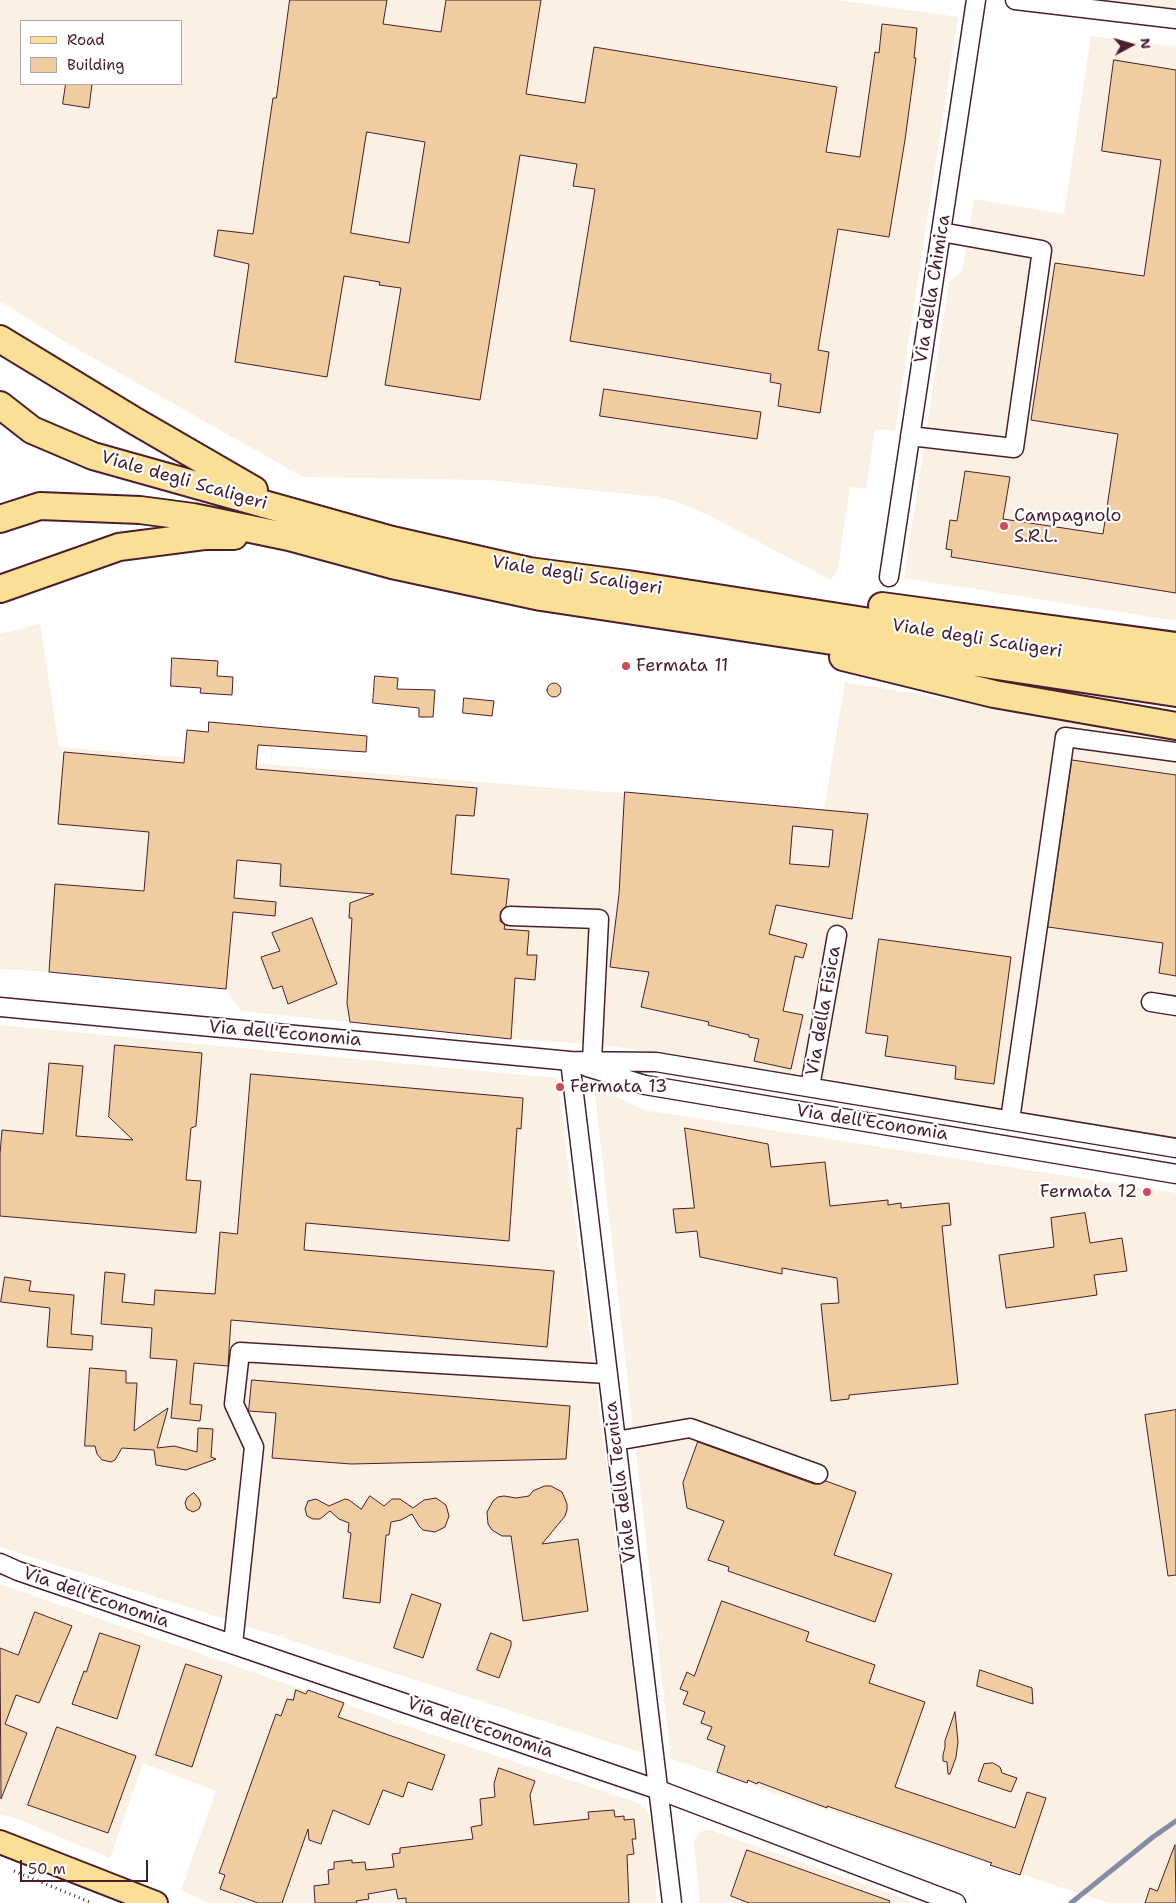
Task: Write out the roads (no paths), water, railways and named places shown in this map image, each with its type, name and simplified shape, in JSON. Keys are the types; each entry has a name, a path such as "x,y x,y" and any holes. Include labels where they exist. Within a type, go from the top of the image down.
{"highway":[{"path":"0,338 143,426 292,511"},
{"name":"Viale degli Scaligeri","path":"0,405 32,430 93,456 392,540 529,571 628,584 1109,670 1176,693"},
{"name":"Viale degli Scaligeri","path":"0,519 40,506 140,510 193,517 289,537 392,565 532,595 682,617 1109,670 1176,670"},
{"path":"0,589 119,547 204,536 289,537"},
{"path":"628,584 890,607 1176,646"},
{"path":"682,617 994,694 1176,726"}],"main road":[{"path":"0,1842 156,1903"}],"street":[{"name":"Via della Chimica","path":"889,577 976,0"},
{"path":"1015,0 1176,19"},
{"path":"910,436 1014,448 1042,250 941,232"},
{"path":"1010,1120 1035,982 1065,737 1176,752"},
{"path":"510,916 599,919 592,1061"},
{"name":"Via della Fisica","path":"810,1087 837,935"},
{"path":"1151,1002 1176,1006"},
{"name":"Via dell'Economia","path":"0,1007 570,1061 656,1062 1176,1148"},
{"name":"Via dell'Economia","path":"570,1061 645,1086 1176,1174"},
{"name":"Viale della Tecnica","path":"570,1061 672,1903"},
{"path":"233,1644 254,1447 234,1404 240,1352 608,1374"},
{"path":"616,1441 690,1428 818,1474"},
{"name":"Via dell'Economia","path":"0,1563 18,1571 659,1790 956,1903"}],"waterway":[{"path":"1071,1903 1153,1837 1176,1821"}],"place":[{"name":"Campagnolo S.R.L.","path":"1004,526"},
{"name":"Fermata 11","path":"626,666"},
{"name":"Fermata 13","path":"560,1087"},
{"name":"Fermata 12","path":"1147,1192"}]}
